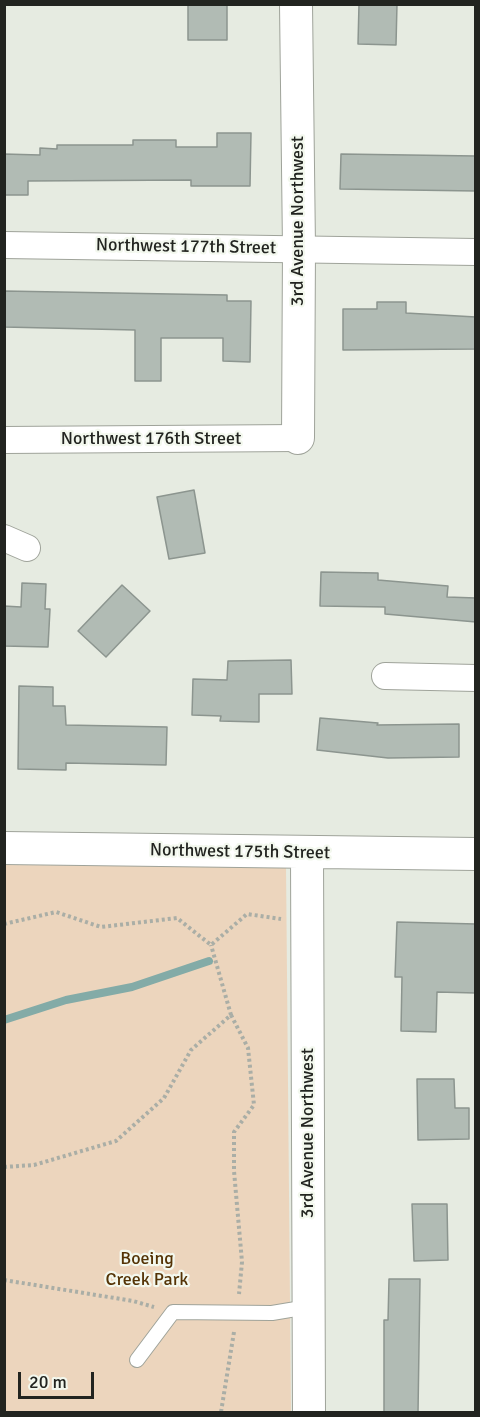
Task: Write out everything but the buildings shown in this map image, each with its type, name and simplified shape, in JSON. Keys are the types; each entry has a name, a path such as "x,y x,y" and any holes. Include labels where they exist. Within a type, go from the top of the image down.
{"street":[{"name":"3rd Avenue Northwest","path":"296,4 299,248 298,438"},
{"name":"Northwest 177th Street","path":"4,245 476,252"},
{"name":"Northwest 176th Street","path":"4,440 298,438"},
{"path":"385,676 476,678"},
{"name":"Northwest 175th Street","path":"4,848 307,854 476,854"},
{"name":"3rd Avenue Northwest","path":"307,854 309,1413"}],"lane":[{"path":"137,1360 172,1312 272,1313 308,1307"}],"path":[{"path":"4,924 56,912 101,927 177,918 211,945 231,1015 248,1048 254,1105 234,1132 234,1171 242,1262 237,1313 221,1413"},
{"path":"211,945 247,914 307,922"},
{"path":"4,1167 34,1165 116,1141 164,1098 191,1050 231,1015"},
{"path":"4,1280 133,1301 172,1312"}],"green space":[{"name":"Boeing Creek Park","path":"5,865 286,866 291,1412 5,1412"}],"waterway":[{"path":"4,1020 66,1000 132,987 209,961"}]}
